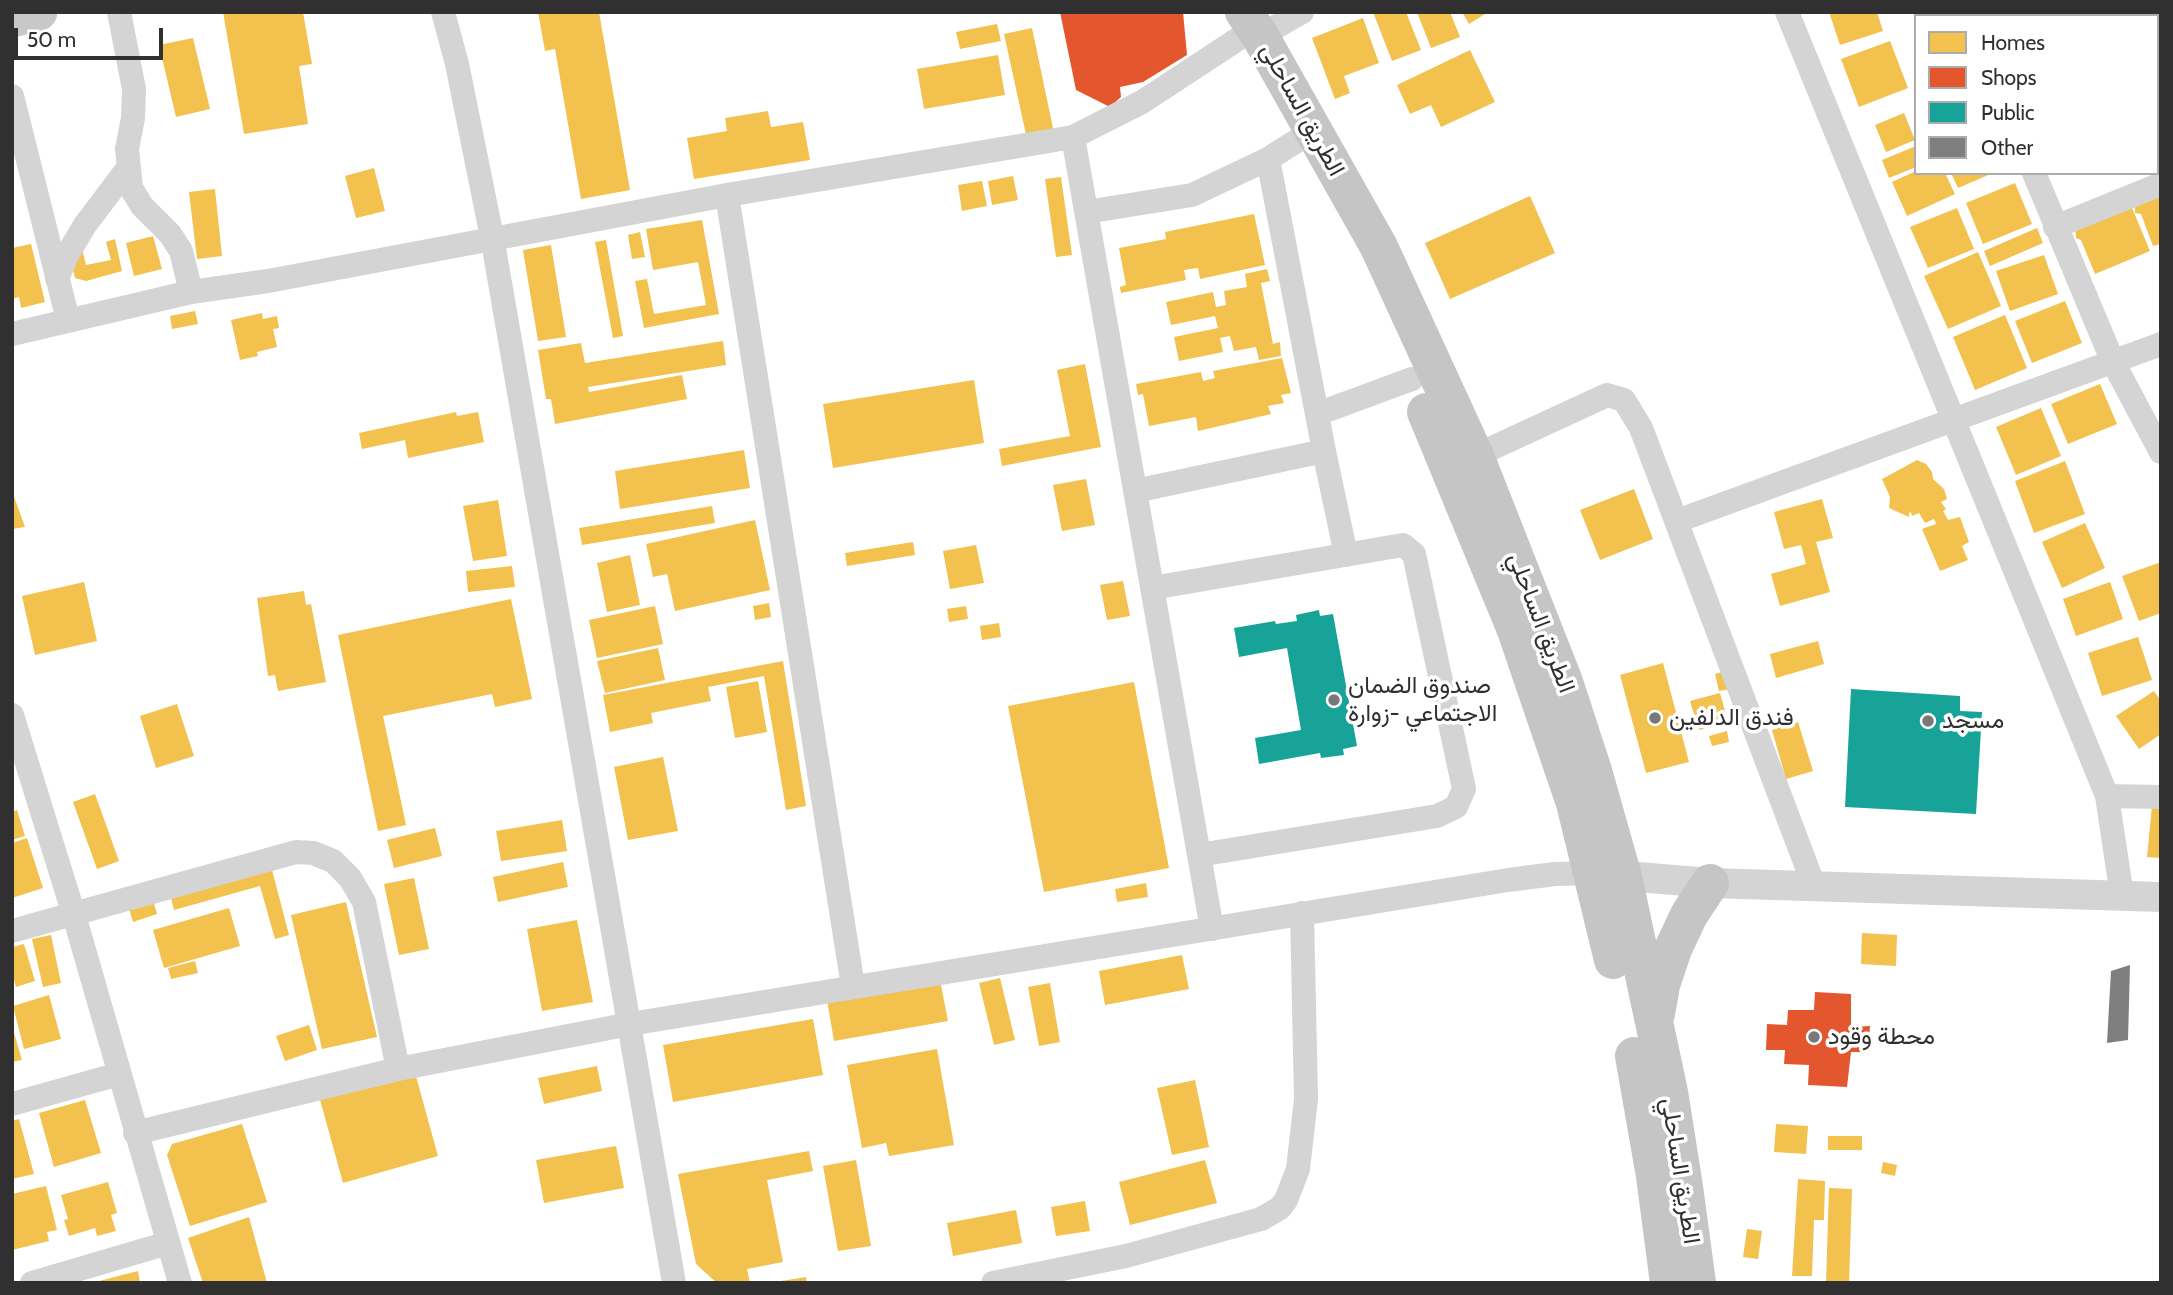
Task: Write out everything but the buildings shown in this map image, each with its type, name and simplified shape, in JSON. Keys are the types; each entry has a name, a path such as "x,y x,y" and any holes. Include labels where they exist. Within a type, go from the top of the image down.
{"highway":[{"name":"الطريق الساحلي","path":"1241,25 1282,150 1359,261 1412,379 1516,630 1575,803 1608,875 1654,1023 1680,1160 1697,1283"},
{"name":"الطريق الساحلي","path":"1241,25 1379,247 1475,456 1564,682 1593,771 1669,1283"},
{"path":"1654,1023 1661,985 1673,949 1689,915 1710,883"}],"main road":[{"path":"12,19 39,12"}],"street":[{"path":"119,12 134,89 133,118 127,149 131,188 181,251 191,292"},
{"path":"443,12 457,64 492,237 674,1283"},
{"path":"12,334 191,292 268,281 727,195 1073,137 1142,102 1241,25 1302,12"},
{"path":"1787,12 2107,796 2122,896"},
{"path":"12,96 68,320"},
{"path":"1073,137 1212,929"},
{"path":"1087,212 1192,195 1282,150 1317,414 1346,555"},
{"path":"57,279 67,255 85,225 128,168"},
{"path":"2035,175 2113,362 2161,452"},
{"path":"2055,227 2161,184"},
{"path":"727,195 853,986"},
{"path":"1676,521 2161,344"},
{"path":"1317,414 1412,379"},
{"path":"1475,456 1607,396 1624,400 1641,428 1814,886"},
{"path":"1135,491 1324,451"},
{"path":"1152,587 1403,545 1415,554 1464,789 1457,807 1437,816 1199,855"},
{"path":"12,715 74,915 180,1283"},
{"path":"2107,796 2161,797"},
{"path":"12,931 296,852 313,853 333,861 350,878 365,902 398,1069"},
{"path":"135,1133 398,1069 630,1024 1555,874 1710,883 2161,897"},
{"path":"993,1283 1126,1256 1261,1219 1280,1208 1293,1188 1298,1169 1306,1099 1302,913"},
{"path":"12,1104 119,1074"},
{"path":"32,1283 168,1242"}],"place":[{"name":"صندوق الضمان الاجتماعي -زوارة","path":"1334,700"},
{"name":"فندق الدلفين","path":"1655,718"},
{"name":"مسجد","path":"1928,721"},
{"name":"محطة وقود","path":"1814,1037"}]}
